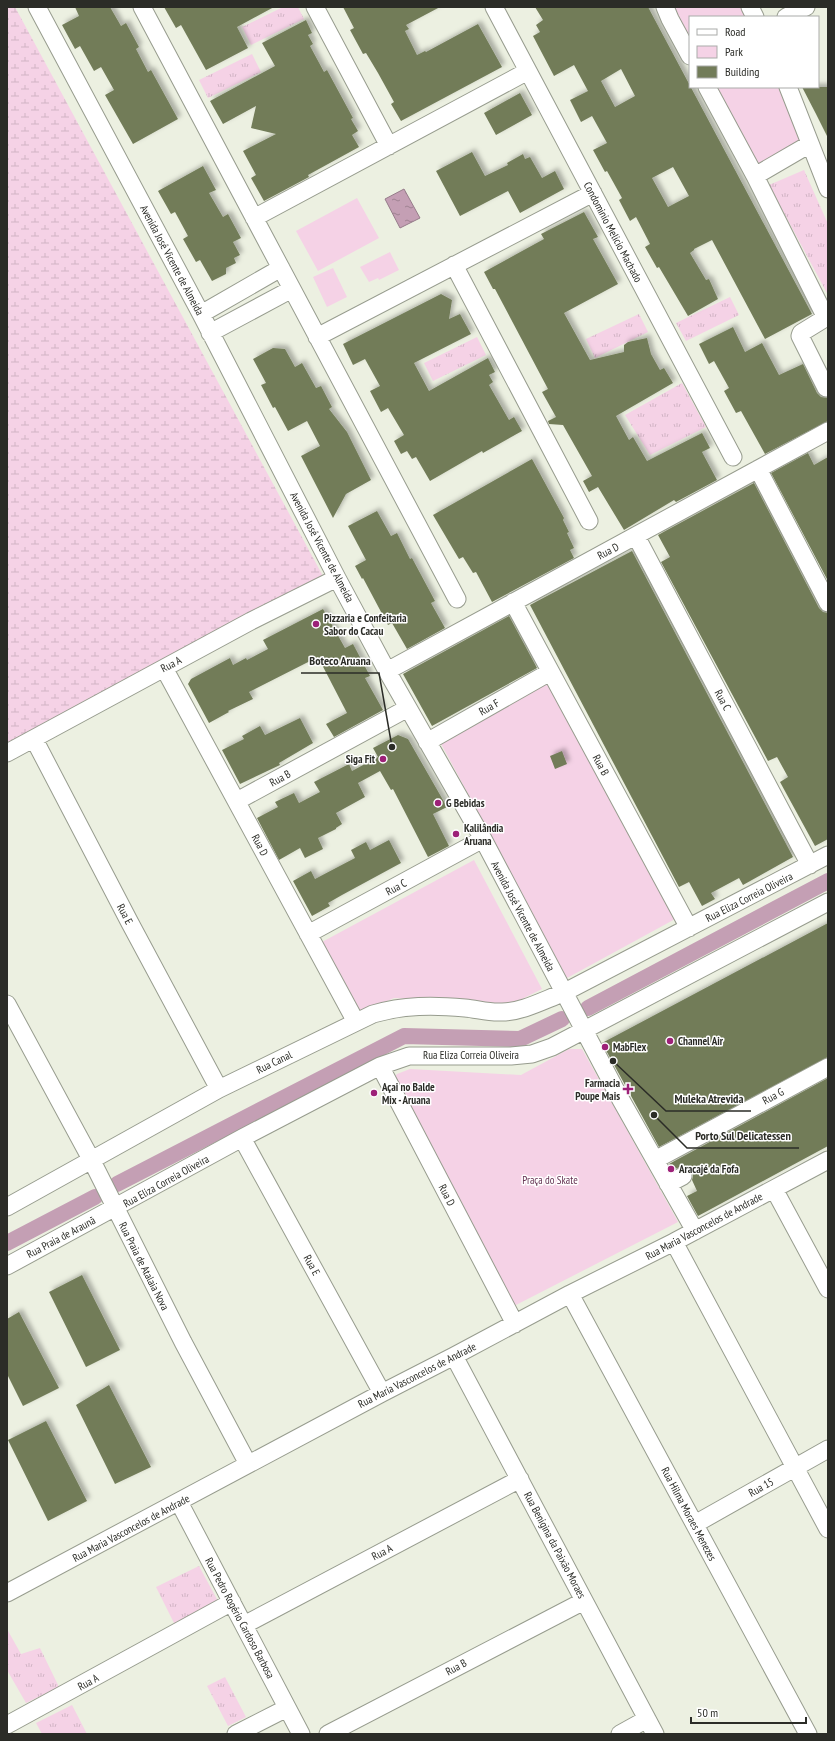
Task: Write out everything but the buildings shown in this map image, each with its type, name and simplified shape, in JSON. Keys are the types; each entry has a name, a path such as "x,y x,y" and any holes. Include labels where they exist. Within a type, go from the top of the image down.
{"street":[{"name":"Avenida José Vicente de Almeida","path":"37,7 201,314 337,578 408,708 483,840 563,993 655,1160 676,1180 695,1231"},
{"path":"142,7 457,599"},
{"path":"315,7 389,146"},
{"name":"Condominio Melicio Machado","path":"494,7 733,457"},
{"path":"665,7 689,54"},
{"path":"750,7 754,16"},
{"path":"788,16 806,7"},
{"path":"254,218 528,71"},
{"path":"708,88 755,176 827,318 801,333 800,336 826,388"},
{"path":"788,88 810,144 823,163 828,189"},
{"path":"755,176 810,144"},
{"path":"317,337 593,193"},
{"path":"454,265 589,521"},
{"path":"201,314 281,268"},
{"path":"210,333 292,288"},
{"name":"Rua D","path":"388,671 828,432"},
{"path":"758,469 828,603"},
{"name":"Rua C","path":"636,536 810,865"},
{"name":"Rua A","path":"7,753 251,621 337,578"},
{"name":"Rua B","path":"513,602 689,928"},
{"name":"Rua D","path":"164,668 356,1022"},
{"name":"Rua F","path":"427,742 550,672"},
{"name":"Rua B","path":"237,801 408,708"},
{"name":"Rua E","path":"34,738 130,923 219,1089"},
{"name":"Rua C","path":"308,934 483,840"},
{"name":"Rua Eliza Correia Oliveira","path":"563,993 828,855"},
{"name":"Rua Eliza Correia Oliveira","path":"115,1209 242,1138 380,1066 409,1056 443,1055 485,1057 532,1054 552,1047 828,902"},
{"name":"Rua Canal","path":"7,1208 219,1089 373,1014 393,1008 413,1006 466,1008 503,1012 517,1010 563,993"},
{"name":"Rua Praia de Atalaia Nova","path":"7,1004 92,1161 115,1209 248,1464"},
{"name":"Rua D","path":"380,1066 515,1324"},
{"name":"Rua G","path":"655,1160 828,1067"},
{"name":"Rua E","path":"242,1138 382,1393"},
{"name":"Rua Maria Vasconcelos de Andrade","path":"7,1593 382,1393 570,1294 674,1242 828,1160"},
{"path":"774,1189 828,1289"},
{"name":"Rua Praia de Araunã","path":"7,1266 115,1209"},
{"path":"674,1242 828,1529"},
{"name":"Rua Hilma Moraes Menezes","path":"570,1294 808,1734"},
{"name":"Rua Benigina da Paixão Moraes","path":"454,1356 651,1727"},
{"name":"Rua 15","path":"695,1524 828,1449"},
{"name":"Rua A","path":"244,1625 520,1479"},
{"name":"Rua Pedro Rogério Cardoso Barbosa","path":"179,1502 301,1734"},
{"name":"Rua B","path":"328,1734 584,1601"},
{"name":"Rua A","path":"7,1725 70,1692 232,1602"},
{"path":"236,1734 287,1708"},
{"path":"620,1734 651,1727"}],"green space":[{"path":"7,7 15,7 324,578 7,744"},
{"path":"283,7 298,7 304,19 251,45 242,27"},
{"path":"672,7 742,7 746,16 689,16 689,41"},
{"path":"252,54 261,72 208,98 199,80"},
{"path":"714,88 778,88 803,143 755,168"},
{"path":"804,170 828,224 828,295 769,185"},
{"path":"357,198 379,238 318,271 296,231"},
{"path":"390,252 399,270 379,280 378,278 369,282 360,267"},
{"path":"333,268 347,297 327,307 313,277"},
{"path":"730,297 739,315 686,341 676,323"},
{"path":"639,314 648,332 595,358 586,339"},
{"path":"477,337 486,355 433,381 424,363"},
{"path":"682,383 706,427 650,455 625,415"},
{"path":"550,680 677,918 567,978 439,740"},
{"path":"474,860 542,989 507,1005 394,998 360,1013 322,942"},
{"name":"Praça do Skate","path":"569,1049 582,1049 678,1222 514,1306 394,1077 397,1074 410,1069 521,1075"},
{"path":"199,1566 219,1603 176,1627 156,1587"},
{"path":"7,1629 21,1654 40,1648 59,1687 26,1703 7,1670"},
{"path":"225,1677 246,1717 228,1726 207,1686"},
{"path":"72,1705 87,1734 42,1734 36,1723"}],"water":[{"path":"404,189 420,218 400,228 385,199"}],"waterway":[{"path":"588,1008 828,881"},
{"path":"117,1184 404,1036 520,1039 562,1019"},
{"path":"7,1243 95,1197"}],"place":[{"name":"Pizzaria e Confeitaria Sabor do Cacau","path":"316,624"},
{"name":"Boteco Aruana","path":"392,747"},
{"name":"Siga Fit","path":"383,759"},
{"name":"G Bebidas","path":"438,803"},
{"name":"Kalilândia Aruana","path":"456,834"},
{"name":"Channel Air","path":"670,1041"},
{"name":"MabFlex","path":"605,1047"},
{"name":"Muleka Atrevida","path":"613,1061"},
{"name":"Farmacia Poupe Mais","path":"628,1089"},
{"name":"Açai no Balde Mix - Aruana","path":"374,1093"},
{"name":"Porto Sul Delicatessen","path":"654,1115"},
{"name":"Aracajé da Fofa","path":"671,1169"}]}
